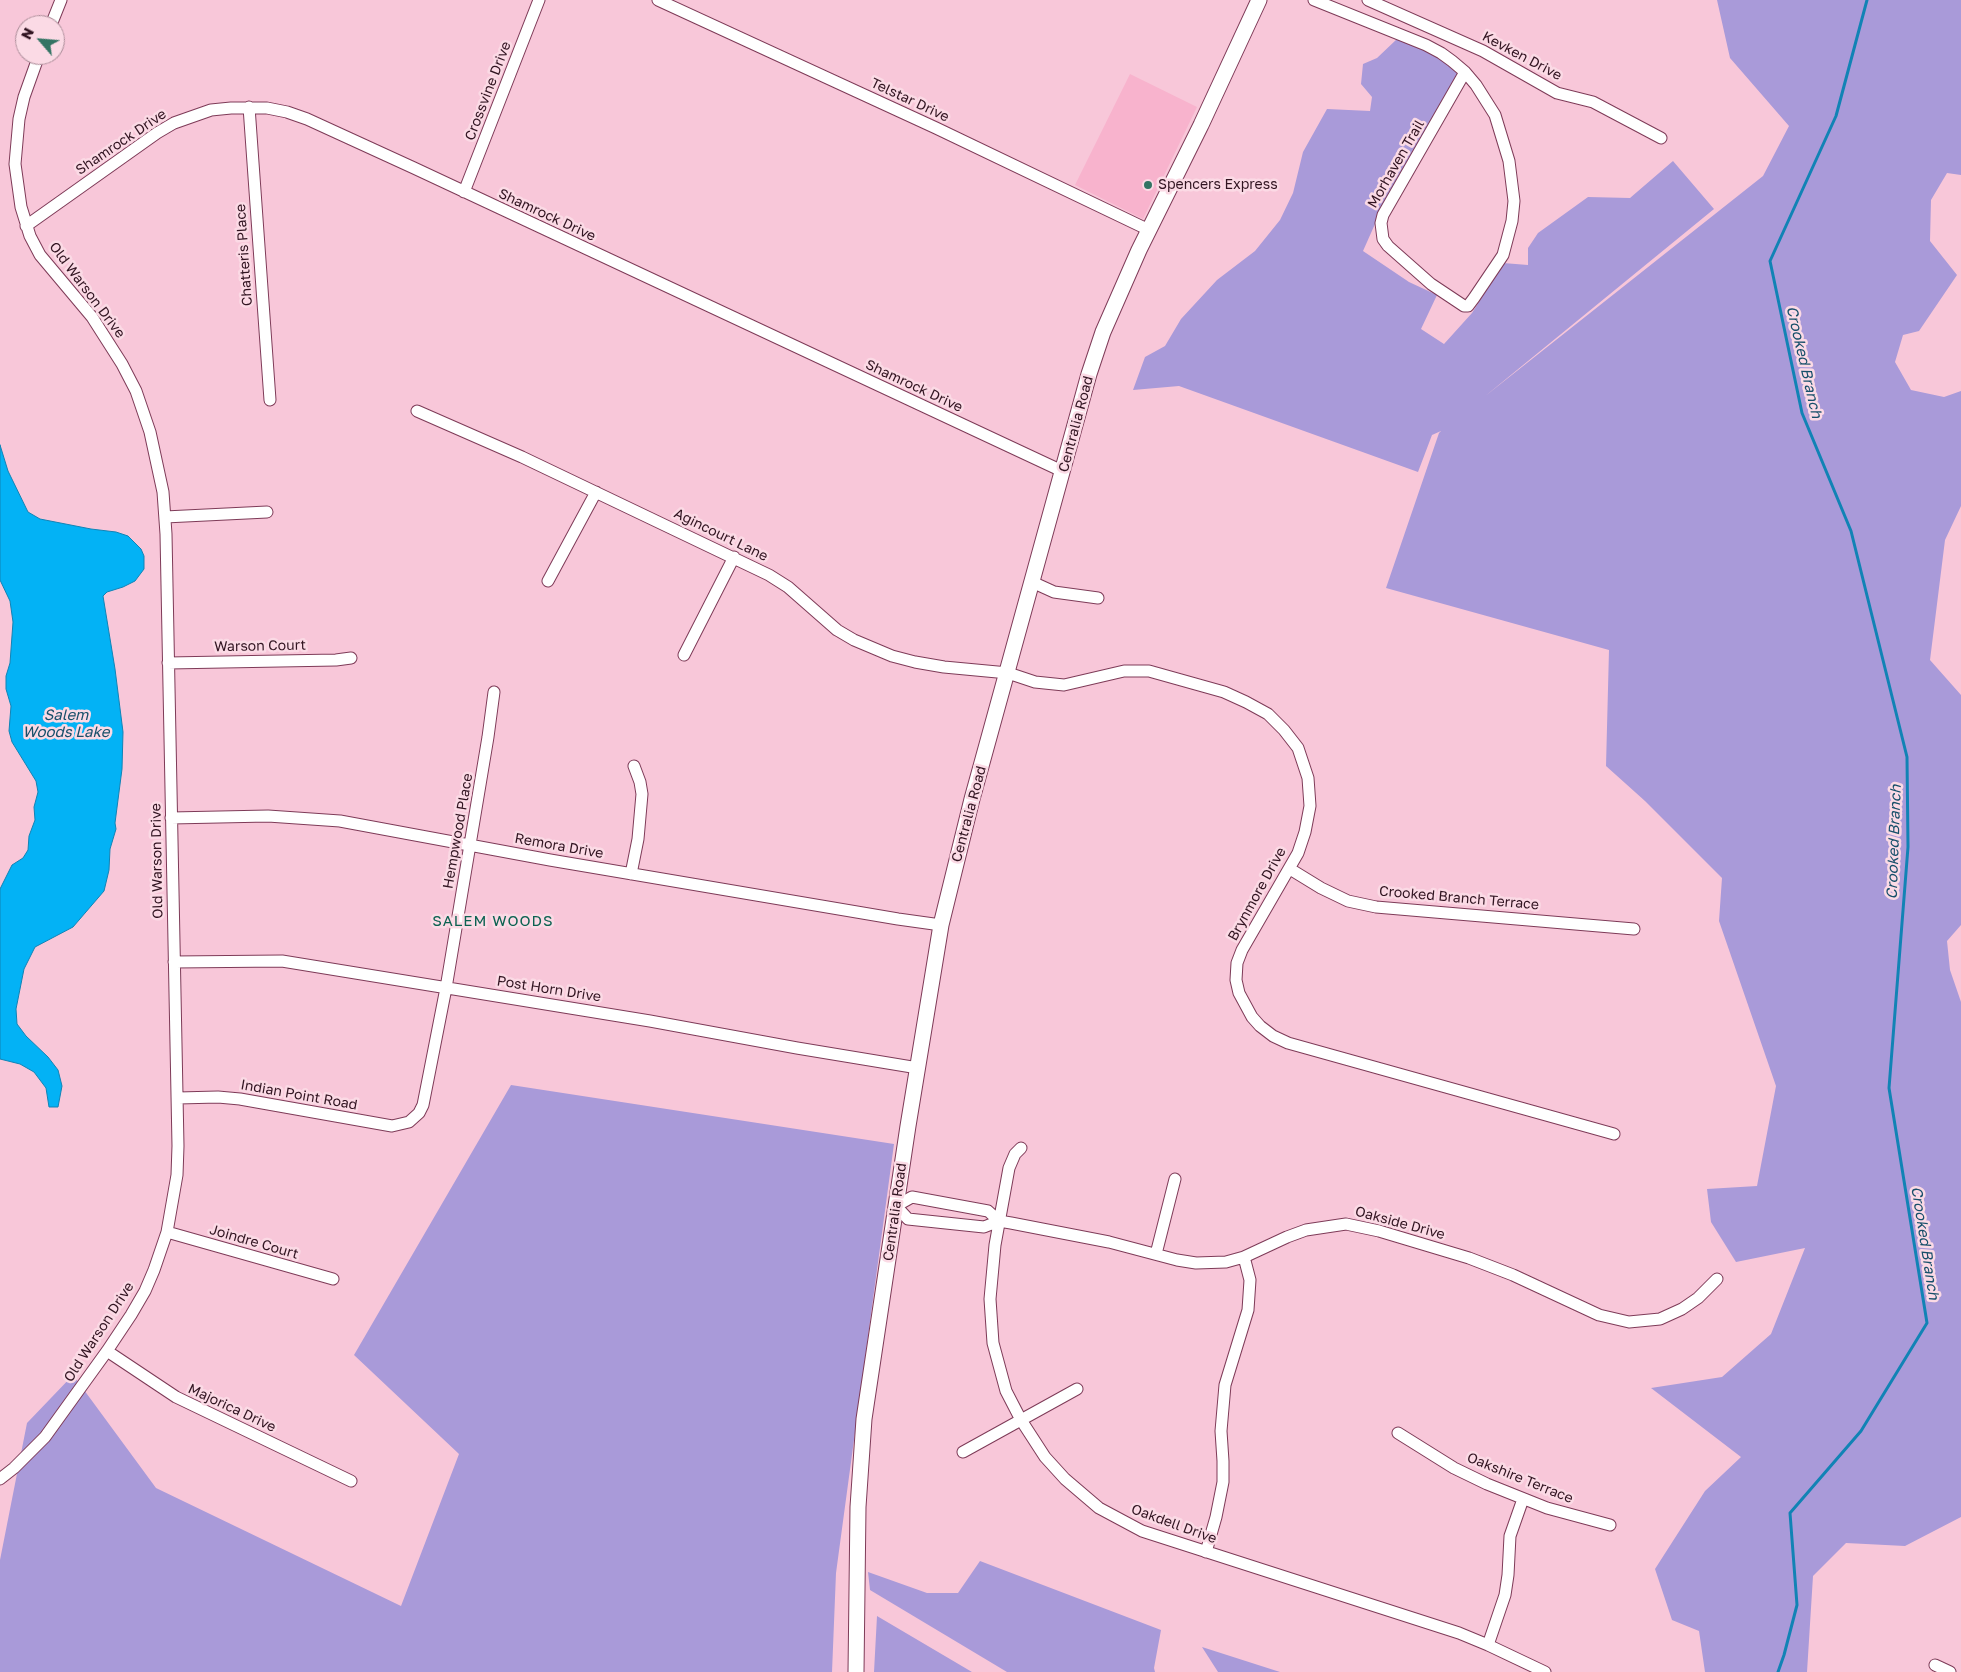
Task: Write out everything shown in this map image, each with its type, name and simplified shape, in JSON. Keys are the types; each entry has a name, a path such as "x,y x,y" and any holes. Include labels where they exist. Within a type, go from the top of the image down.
{"main road":[{"name":"Centralia Road","path":"856,1672 858,1516 862,1447 870,1376 941,925 972,799 1089,374 1103,332 1117,298 1259,0"}],"street":[{"path":"55,15 61,0"},
{"name":"Crossvine Drive","path":"464,192 539,0"},
{"name":"Telstar Drive","path":"658,0 936,128 1149,230"},
{"name":"Morhaven Trail","path":"1314,0 1426,45 1452,60 1465,72 1488,101 1498,123 1509,160 1514,201 1512,221 1503,255 1468,306 1464,306 1431,284 1388,246 1383,239 1381,223 1383,215 1465,72"},
{"name":"Kevken Drive","path":"1368,0 1483,51 1557,93 1593,102 1660,138"},
{"name":"Old Warson Drive","path":"0,1479 45,1437 107,1351 145,1291 167,1232 177,1175 178,1098 166,517 158,462 136,391 101,330 40,255 26,226 17,185 16,146 24,96 35,65"},
{"name":"Shamrock Drive","path":"26,226 157,132 174,123 211,110 249,107 267,108 307,119 1062,471"},
{"name":"Chatteris Place","path":"249,107 270,400"},
{"name":"Agincourt Lane","path":"417,411 596,492 769,574 788,587 837,630 874,649 915,662 944,667 1008,673"},
{"path":"548,581 596,492"},
{"path":"166,517 267,512"},
{"path":"684,655 734,557"},
{"path":"1032,582 1054,592 1098,598"},
{"name":"Warson Court","path":"168,664 352,658"},
{"name":"Brynmore Drive","path":"1008,673 1035,682 1064,685 1124,671 1149,671 1224,692 1246,702 1268,714 1298,748 1308,778 1310,806 1305,832 1290,869 1242,950 1237,963 1236,980 1244,1006 1260,1026 1273,1036 1288,1043 1614,1134"},
{"name":"Hempwood Place","path":"414,1119 423,1106 446,988 471,845 494,692"},
{"path":"631,874 638,839 642,794 634,766"},
{"name":"Remora Drive","path":"171,818 268,816 340,821 631,874 756,894 898,920 941,925"},
{"name":"Crooked Branch Terrace","path":"1290,869 1321,888 1348,901 1376,907 1634,929"},
{"name":"Post Horn Drive","path":"174,962 282,961 918,1068"},
{"name":"Indian Point Road","path":"178,1098 218,1097 240,1099 392,1126 401,1126 414,1119"},
{"name":"Oakdell Drive","path":"1021,1148 1015,1154 1009,1168 999,1221 990,1300 991,1324 999,1367 1006,1390 1021,1420 1045,1457 1065,1479 1099,1508 1142,1531 1459,1633 1488,1644 1545,1672"},
{"path":"1156,1254 1174,1179"},
{"name":"Oakside Drive","path":"999,1221 984,1227 908,1219 896,1206 912,1197 988,1211 999,1221 1109,1242 1196,1263 1226,1262 1244,1257 1306,1230 1346,1224 1388,1233 1469,1258 1521,1279 1599,1315 1629,1322 1660,1318 1682,1309 1698,1298 1717,1279"},
{"name":"Joindre Court","path":"167,1232 333,1279"},
{"path":"1206,1552 1223,1482 1221,1431 1225,1385 1248,1310 1250,1280 1244,1257"},
{"name":"Majorica Drive","path":"107,1351 176,1398 351,1481"},
{"path":"963,1452 1077,1389"},
{"name":"Oakshire Terrace","path":"1398,1434 1454,1468 1523,1499 1610,1525"},
{"path":"1488,1644 1505,1595 1510,1536 1523,1499"},
{"path":"1935,1665 1950,1672"}],"shaded area":[{"path":"1717,0 1961,0 1961,175 1947,173 1931,200 1930,241 1957,275 1919,331 1903,335 1895,362 1911,390 1944,397 1961,391 1961,506 1945,540 1930,660 1961,695 1961,925 1947,941 1950,970 1961,1002 1961,1517 1905,1546 1846,1543 1813,1576 1807,1672 1705,1672 1699,1631 1672,1620 1655,1569 1705,1491 1741,1457 1651,1388 1722,1377 1771,1334 1805,1248 1736,1262 1711,1222 1707,1189 1757,1186 1776,1086 1719,921 1722,878 1645,801 1606,766 1609,650 1386,588 1441,431 1432,435 1418,472 1179,386 1133,390 1145,357 1165,346 1181,319 1217,280 1255,251 1280,220 1293,193 1303,152 1327,109 1370,111 1372,97 1361,84 1363,64 1377,58 1397,39 1437,56 1458,74 1375,224 1363,251 1409,282 1437,295 1421,329 1444,344 1472,313 1503,263 1528,265 1528,248 1538,233 1588,197 1630,198 1673,161 1714,209 1484,397 1763,176 1789,126 1730,58"},
{"path":"1130,74 1197,107 1143,219 1075,185"},
{"path":"511,1085 894,1144 836,1573 832,1672 0,1672 0,1560 27,1423 73,1375 156,1488 401,1606 459,1454 354,1355"},
{"path":"980,1561 1161,1630 1154,1668 1155,1672 1007,1672 870,1590 868,1572 927,1593 958,1593"},
{"path":"877,1616 972,1672 874,1672"},
{"path":"1202,1647 1280,1672 1218,1672"}],"water":[{"name":"Salem Woods Lake","path":"0,445 8,471 28,512 40,519 116,532 128,536 141,549 144,556 144,569 135,581 107,592 103,596 123,732 122,769 115,823 116,829 110,849 109,870 104,891 73,927 35,947 24,969 16,1009 17,1024 58,1070 62,1086 58,1107 49,1107 46,1088 34,1072 20,1064 0,1059 0,889 12,865 23,858 28,850 29,836 35,820 34,807 38,792 36,781 12,742 9,731 11,706 6,689 6,676 10,663 13,622 10,601 0,580"}],"waterway":[{"name":"Crooked Branch","path":"1778,1672 1797,1605 1790,1513 1861,1431 1927,1323 1889,1088 1908,847 1907,757 1851,531 1802,413 1770,261 1836,116 1867,0"}],"place":[{"name":"Spencers Express","path":"1148,185"}],"district":[{"name":"SALEM WOODS","path":"493,921"}]}
